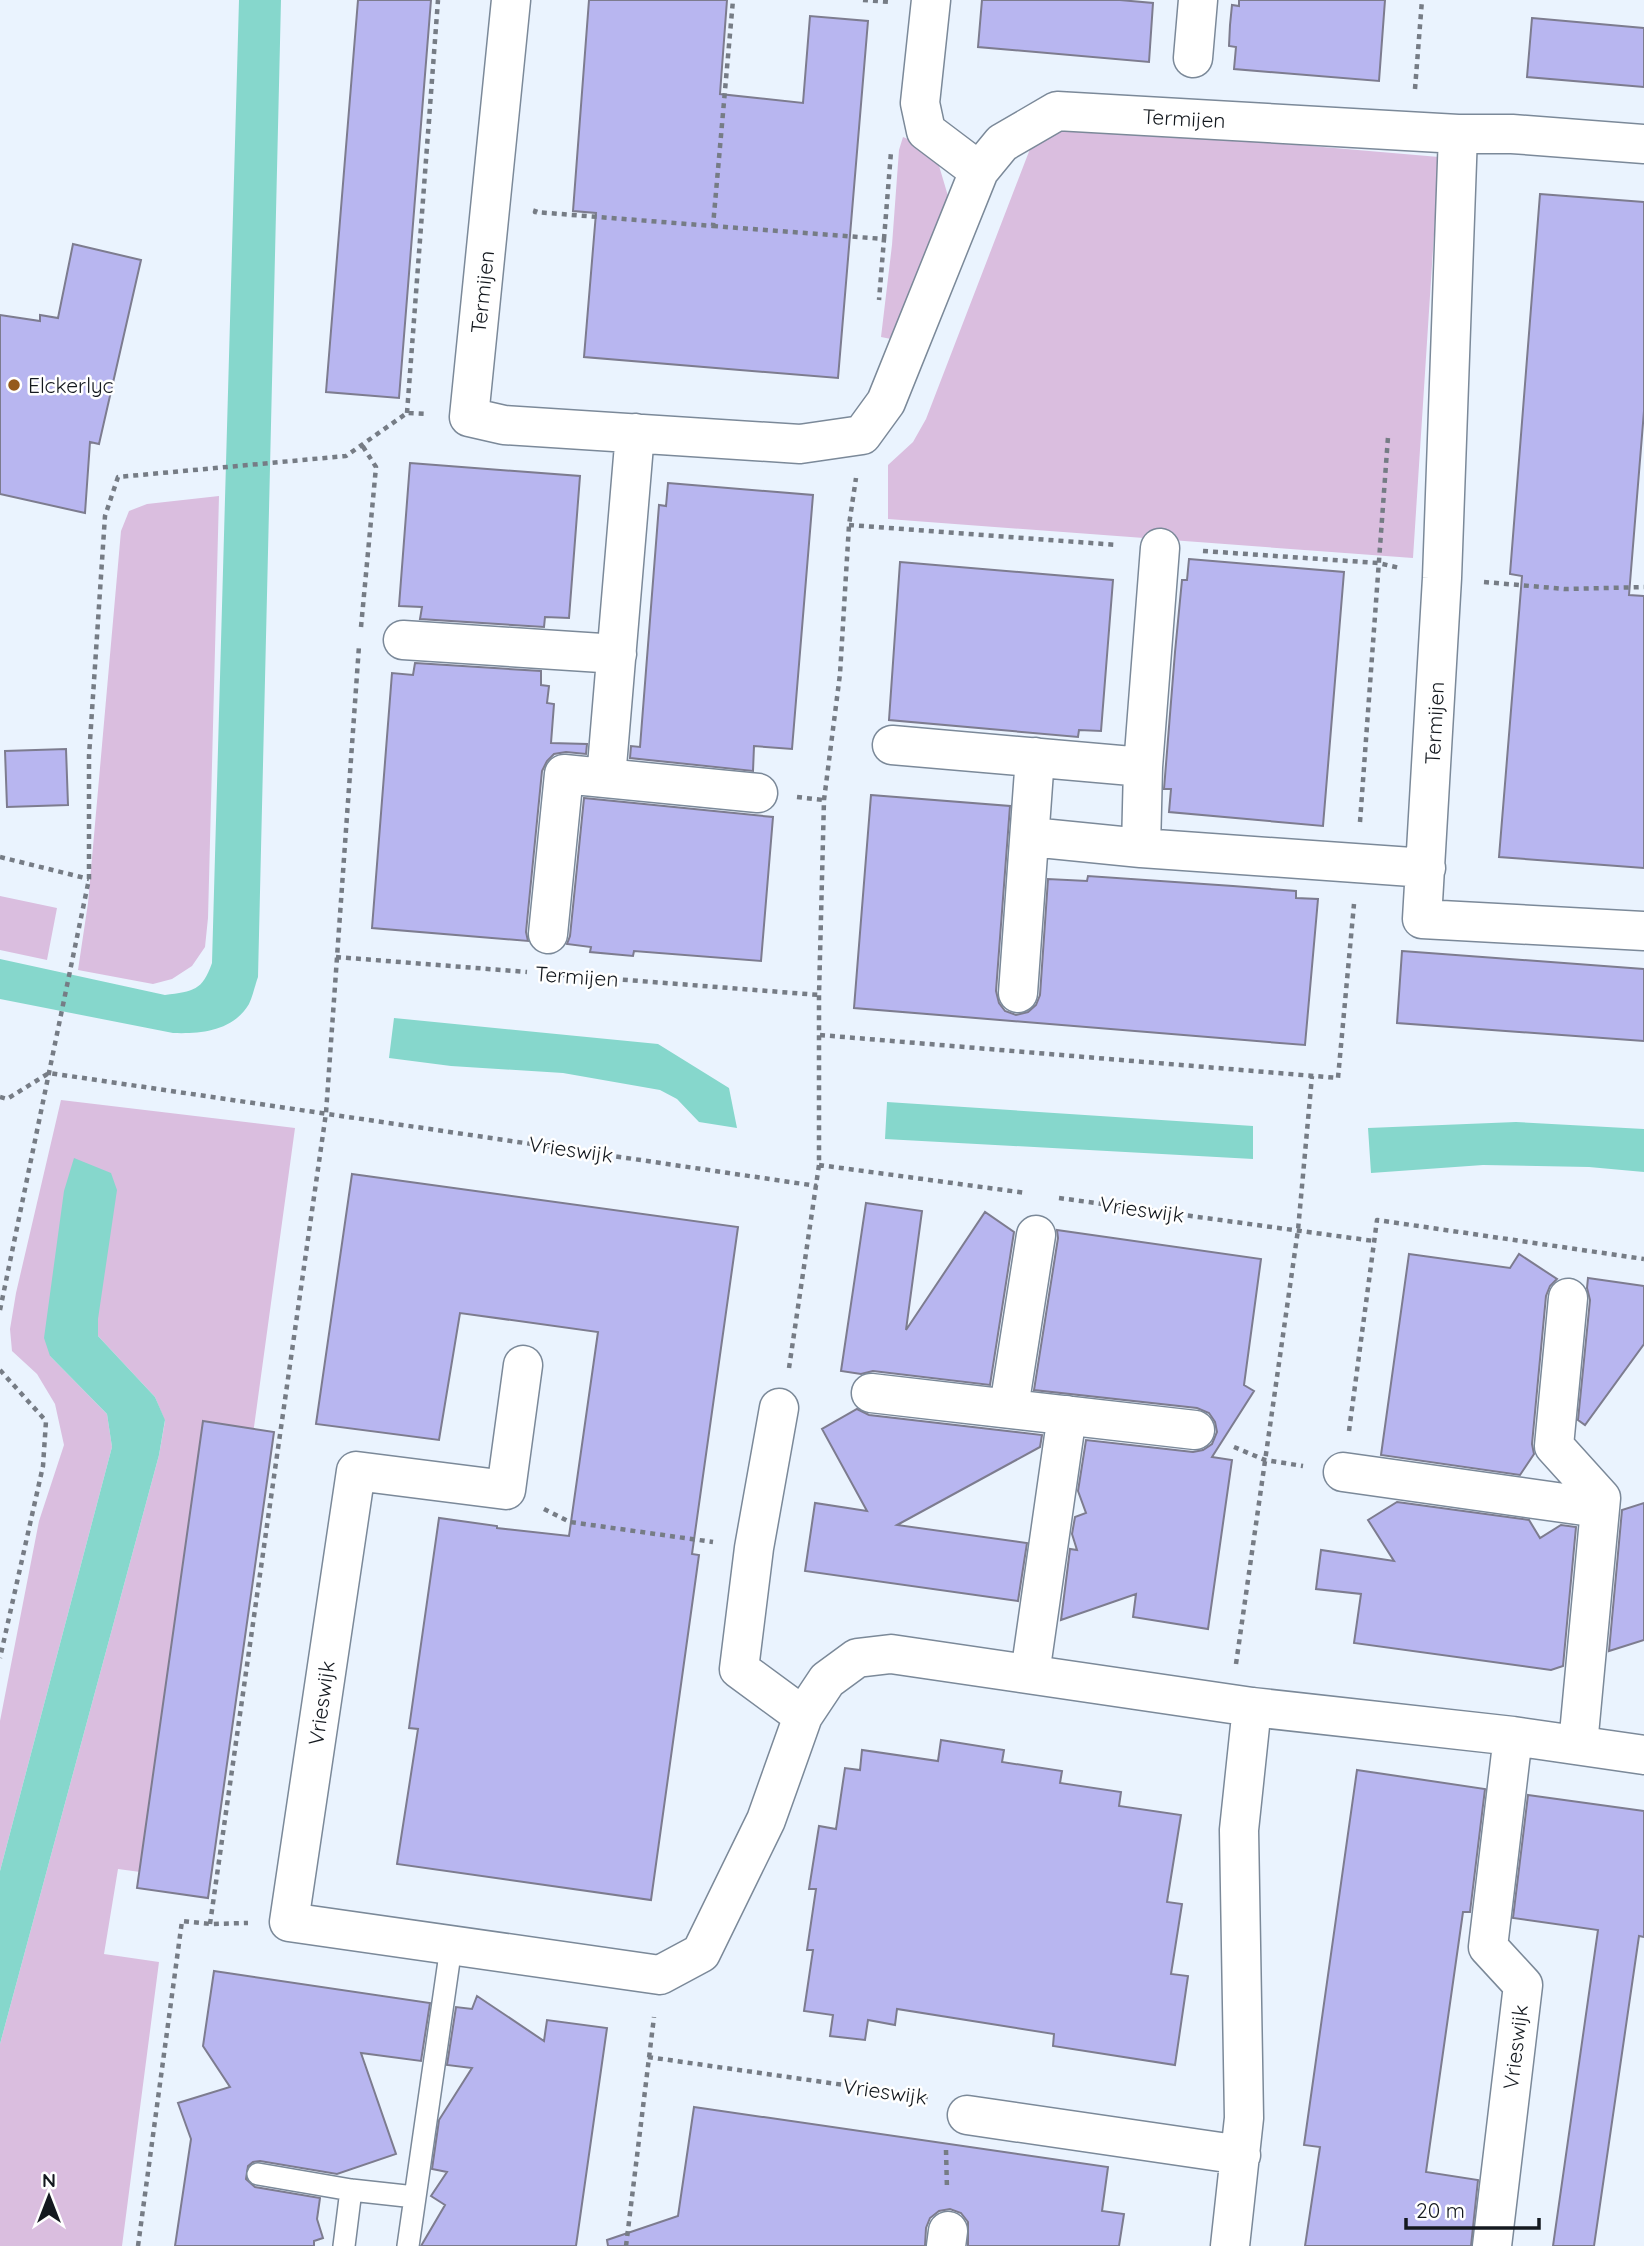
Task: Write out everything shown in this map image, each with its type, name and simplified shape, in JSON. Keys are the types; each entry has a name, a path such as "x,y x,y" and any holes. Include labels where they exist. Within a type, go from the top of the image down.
{"street":[{"name":"Termijen","path":"469,417 511,0"},
{"path":"931,0 920,103 926,131 979,171"},
{"path":"1193,58 1198,0"},
{"name":"Termijen","path":"862,436 886,402 979,171 1002,143 1057,111 1458,134 1512,134 1644,144"},
{"name":"Termijen","path":"1458,134 1442,578 1422,919 1644,931"},
{"path":"469,417 504,425 800,444 862,436"},
{"path":"606,778 635,433"},
{"path":"1141,848 1143,767 1160,548"},
{"path":"404,640 617,654"},
{"path":"892,746 1143,767"},
{"path":"1018,993 1035,757"},
{"name":"Termijen","path":"548,933 564,774 758,793"},
{"path":"1031,837 1141,848 1426,868"},
{"path":"1009,1407 1036,1235"},
{"path":"1568,1298 1554,1446 1601,1498 1578,1745"},
{"path":"506,1490 523,1365"},
{"path":"871,1393 1195,1430"},
{"path":"779,1408 754,1548 739,1670 803,1716"},
{"path":"1030,1674 1068,1415"},
{"name":"Vrieswijk","path":"289,1922 355,1471 506,1490"},
{"path":"1343,1472 1599,1508"},
{"path":"289,1922 660,1975 701,1953 766,1820 803,1716 827,1680 858,1658 891,1654 1241,1705 1513,1736 1644,1755"},
{"path":"1230,2246 1244,2118 1239,1830 1241,1705"},
{"name":"Vrieswijk","path":"1492,2246 1523,1985 1488,1947 1513,1736"},
{"path":"956,2127 1241,2155"}],"lane":[{"path":"408,2246 451,1947"},
{"path":"258,2174 351,2190 415,2197"},
{"path":"344,2246 351,2190"}],"path":[{"path":"407,413 438,0"},
{"path":"713,226 733,0"},
{"path":"1411,131 1422,0"},
{"path":"879,303 892,128 920,103"},
{"path":"536,199 535,212 884,239"},
{"path":"0,1310 89,878 89,756 105,516 118,477 346,456 407,413 469,417"},
{"path":"779,1408 785,1396 817,1185 824,800 840,674 849,525 862,436"},
{"path":"210,1924 326,1113 360,636 376,467 362,445"},
{"path":"849,525 1378,563 1442,578 1565,589 1644,587"},
{"path":"0,857 89,878"},
{"name":"Termijen","path":"336,957 531,973"},
{"name":"Termijen","path":"558,975 819,995"},
{"path":"0,1097 7,1098 49,1073"},
{"name":"Vrieswijk","path":"49,1073 817,1185"},
{"path":"1241,1705 1265,1460 1298,1230 1312,1076"},
{"path":"818,1166 1038,1195"},
{"name":"Vrieswijk","path":"1052,1197 1374,1241"},
{"path":"1195,1430 1265,1460 1343,1472 1377,1220 1644,1259"},
{"path":"0,1370 46,1421 43,1466 0,1658"},
{"path":"506,1490 570,1522 754,1548"},
{"path":"138,2246 182,1921 210,1924 289,1922"},
{"path":"626,2246 660,1975"},
{"name":"Vrieswijk","path":"648,2057 945,2100 956,2127"},
{"path":"947,2239 956,2127"}],"shaded area":[{"path":"239,0 281,0 258,977 249,1004 234,1020 216,1029 173,1033 0,999 0,959 165,995 196,988 205,979 212,963"},
{"path":"1040,123 1439,157 1413,558 888,519 888,465 913,442 926,419"},
{"path":"903,137 922,145 937,159 948,196 896,340 881,337 892,245 899,150"},
{"path":"219,496 205,947 192,966 172,979 153,984 78,970 88,903 121,531 129,511 147,504"},
{"path":"0,896 57,908 47,960 0,950"},
{"path":"394,1018 658,1044 729,1088 737,1128 699,1122 677,1099 660,1090 563,1073 451,1066 389,1058"},
{"path":"61,1100 295,1128 192,1879 118,1869 104,1954 159,1962 122,2246 0,2246 0,2044 159,1455 165,1421 155,1397 98,1336 98,1319 50,1356 107,1414 112,1447 0,1871 0,1721 39,1521 64,1445 55,1404 37,1374 12,1351 10,1329"},
{"path":"887,1102 1253,1126 1253,1159 885,1139"},
{"path":"1516,1122 1644,1129 1644,1172 1589,1167 1483,1165 1371,1173 1368,1128"},
{"path":"74,1158 111,1173 117,1190 98,1319 98,1336 155,1397 165,1420 159,1455 0,2044 0,1871 112,1447 107,1414 50,1356 44,1338 64,1191"}],"building":[{"path":"358,0 431,0 399,398 326,392"},
{"path":"589,0 727,0 720,94 803,103 810,16 868,21 838,378 584,357 596,213 573,211"},
{"path":"982,0 1120,0 1153,3 1149,62 978,47"},
{"path":"1239,0 1385,0 1379,81 1234,69 1236,47 1229,46 1230,25 1232,5 1239,6"},
{"path":"1532,18 1644,28 1644,87 1527,77"},
{"path":"1540,194 1644,202 1644,411 1629,595 1644,596 1644,868 1499,857 1522,576 1510,574"},
{"path":"73,244 141,260 99,444 90,442 85,513 0,494 0,315 40,321 40,315 58,318"},
{"path":"410,463 580,476 569,618 545,617 544,627 420,619 422,607 399,606"},
{"path":"668,483 813,495 792,749 754,746 753,771 630,758 631,746 640,747 659,505 666,506"},
{"path":"1189,559 1344,572 1323,826 1169,812 1171,789 1164,789 1182,580 1187,580"},
{"path":"900,562 1113,580 1101,731 1079,730 1078,737 889,720"},
{"path":"415,663 541,671 541,685 549,686 547,703 554,704 551,743 587,744 586,754 554,754 542,771 526,932 528,941 372,928 392,673 413,675"},
{"path":"66,749 68,805 7,807 5,751"},
{"path":"871,795 1010,806 996,991 999,1003 1005,1011 1016,1015 1028,1012 1036,1005 1040,995 1048,879 1087,881 1088,876 1233,886 1296,891 1296,898 1318,899 1305,1045 854,1008"},
{"path":"584,798 773,817 761,961 634,951 633,956 590,952 591,947 567,944"},
{"path":"1402,951 1644,969 1644,1041 1397,1023"},
{"path":"352,1174 738,1227 692,1554 699,1555 651,1900 397,1864 418,1729 409,1728 439,1518 569,1536 598,1332 460,1313 439,1440 316,1424"},
{"path":"866,1203 922,1211 906,1330 985,1212 1014,1232 990,1385 873,1371 861,1374 841,1371"},
{"path":"1057,1230 1261,1259 1244,1385 1254,1391 1212,1457 1232,1460 1208,1629 1133,1617 1136,1594 1061,1620 1070,1549 1077,1550 1072,1534 1075,1517 1086,1513 1078,1491 1086,1440 1193,1452 1212,1444 1217,1432 1209,1413 1197,1408 1034,1390 1058,1238"},
{"path":"1409,1254 1510,1268 1519,1254 1557,1279 1546,1296 1532,1444 1534,1454 1520,1475 1381,1455"},
{"path":"1588,1278 1644,1286 1644,1344 1585,1425 1578,1420 1590,1300"},
{"path":"857,1409 869,1415 1042,1435 1040,1447 897,1525 1027,1543 1018,1601 805,1571 815,1503 867,1511 822,1429"},
{"path":"203,1421 274,1432 208,1898 137,1888"},
{"path":"1397,1502 1529,1520 1540,1538 1561,1525 1576,1527 1563,1666 1551,1670 1354,1643 1361,1594 1316,1589 1321,1550 1394,1561 1368,1520"},
{"path":"1644,1503 1644,1640 1609,1651 1622,1510"},
{"path":"941,1740 1004,1750 1002,1762 1062,1771 1060,1783 1121,1792 1119,1806 1181,1815 1167,1902 1182,1904 1171,1974 1188,1976 1175,2065 1053,2046 1054,2034 897,2009 895,2025 868,2020 865,2040 830,2036 833,2015 804,2011 813,1950 807,1950 816,1889 809,1889 819,1826 836,1829 845,1768 860,1770 862,1750 938,1761"},
{"path":"1357,1770 1485,1789 1470,1912 1463,1912 1426,2172 1478,2180 1471,2246 1305,2246 1320,2147 1304,2145"},
{"path":"1528,1795 1644,1811 1644,1937 1639,1936 1594,2246 1553,2246 1598,1930 1513,1918"},
{"path":"214,1971 430,2003 421,2061 361,2053 396,2154 337,2174 260,2161 248,2166 246,2179 255,2187 320,2198 317,2219 323,2238 314,2241 314,2246 175,2246 191,2139 178,2103 230,2087 203,2046"},
{"path":"477,1996 544,2041 547,2020 607,2028 576,2246 421,2246 445,2205 431,2196 447,2172 432,2169 439,2120 472,2068 447,2065 456,2007 472,2009"},
{"path":"694,2107 1108,2167 1102,2211 1124,2214 1119,2246 968,2246 968,2222 961,2213 950,2209 939,2211 930,2218 926,2228 925,2246 608,2246 607,2240 678,2216"}],"place":[{"name":"Elckerlyc","path":"14,385"}]}
